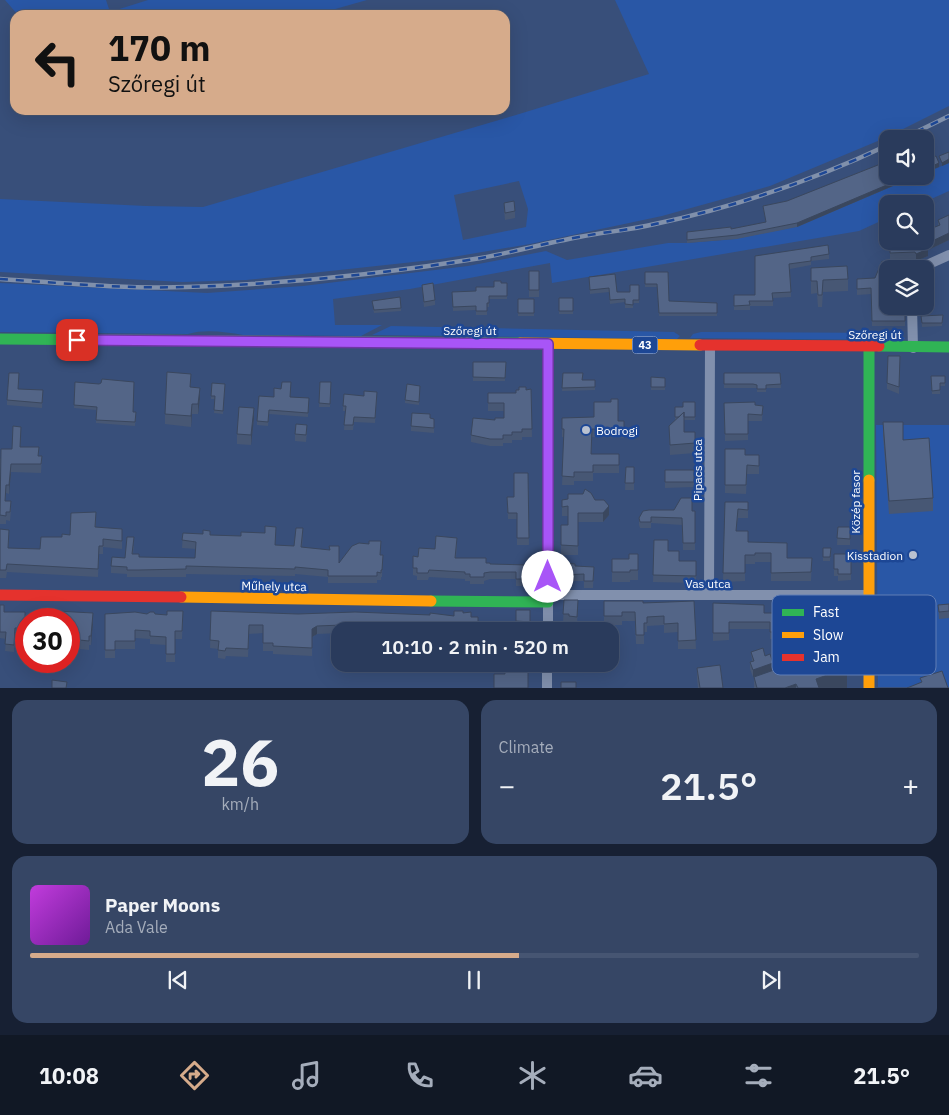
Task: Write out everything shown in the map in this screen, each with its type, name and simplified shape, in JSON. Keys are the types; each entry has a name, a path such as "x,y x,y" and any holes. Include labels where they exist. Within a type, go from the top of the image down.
{"main road":[{"name":"Szőregi út","path":"0,338 946,348"},
{"name":"Közép fasor","path":"868,595 869,348"},
{"name":"Műhely utca","path":"0,595 548,598"},
{"name":"Közép fasor","path":"869,675 869,688"}],"street":[{"path":"934,262 949,255"},
{"path":"912,315 913,348"},
{"path":"548,344 548,622"},
{"name":"Pipacs utca","path":"709,595 710,346"},
{"name":"Vas utca","path":"548,598 868,595"},
{"path":"547,672 547,688"}],"shaded area":[{"path":"5,0 106,0 109,10 14,10"},
{"path":"148,0 367,0 332,10 116,10"},
{"path":"615,0 949,0 949,106 901,130 879,130 879,141 770,186 662,216 530,244 441,259 246,280 182,282 0,272 0,199 203,207 649,74","holes":["519,181 528,209 526,227 463,240 454,195"]},
{"path":"949,163 949,191 934,198 934,195 879,195 879,222 859,231 552,283 550,263 410,289 333,299 335,325 382,325 361,336 243,335 208,331 188,334 0,332 0,283 207,293 303,286 468,266 546,251 567,260 668,243 734,239 795,227 895,185 934,185 934,169"},
{"path":"391,326 674,332 680,336 677,339 372,335"},
{"path":"701,332 895,333 905,338 903,340 690,338 693,334"},
{"name":"Kisstadion","path":"876,425 949,425 949,687 878,687 878,675 936,675 936,595 877,595"}],"building":[{"path":"949,152 949,159 942,163 939,156"},
{"path":"936,156 939,163 934,165 934,157"},
{"path":"879,165 879,185 887,185 797,223 737,235 687,240 687,232 731,227 731,229 766,222 763,206 787,201"},
{"path":"514,201 515,211 505,213 504,203"},
{"path":"949,215 949,233 934,240 934,227 940,225 938,220"},
{"path":"828,245 829,254 811,257 811,261 789,264 791,292 772,293 773,301 749,301 750,305 734,306 734,295 755,295 755,256"},
{"path":"890,250 926,250 916,254 915,252 890,253"},
{"path":"847,266 848,279 823,280 822,295 818,295 817,281 811,281 811,268"},
{"path":"879,268 879,315 905,315 905,321 872,321 871,288 857,289 857,279 875,278"},
{"path":"529,271 539,271 539,290 529,290"},
{"path":"645,272 668,272 669,301 717,303 717,313 659,313 657,284 645,284"},
{"path":"615,274 617,292 630,292 630,285 639,285 639,300 633,300 633,305 625,304 625,299 610,300 609,288 590,290 589,277"},
{"path":"494,281 507,283 507,296 489,296 487,311 476,311 476,306 453,307 452,292 476,291 476,287 494,287"},
{"path":"433,283 435,300 424,302 422,285"},
{"path":"400,297 401,308 374,310 372,301"},
{"path":"559,298 573,298 573,311 559,311"},
{"path":"518,299 534,299 534,313 518,313"},
{"path":"943,315 942,323 922,323 921,316"},
{"path":"888,356 900,356 899,387 887,383"},
{"path":"473,362 506,362 505,378 473,377"},
{"path":"167,372 191,374 190,387 200,388 198,404 192,404 191,416 165,414"},
{"path":"9,373 19,373 18,389 43,390 42,403 7,400"},
{"path":"563,373 583,373 582,380 595,380 595,387 562,388"},
{"path":"724,373 780,373 781,384 766,385 766,389 757,389 757,385 753,384 724,384"},
{"path":"931,376 945,376 945,383 940,383 940,390 932,391"},
{"path":"651,377 665,378 665,387 651,387"},
{"path":"102,379 134,382 133,412 136,412 135,422 96,420 97,407 74,405 75,382 99,384"},
{"path":"282,382 291,382 290,397 309,398 308,413 269,410 268,422 257,421 259,396 274,397 274,388 281,389"},
{"path":"320,382 331,382 330,404 319,403"},
{"path":"212,383 225,384 223,411 214,410 215,396 211,396"},
{"path":"407,384 420,386 419,402 405,400"},
{"path":"519,387 526,387 526,390 531,389 532,429 522,429 522,432 512,432 512,435 503,435 503,439 490,439 471,435 473,418 495,420 495,418 504,418 504,403 488,403 488,393 516,393"},
{"path":"364,391 377,392 375,418 354,417 353,425 344,425 346,406 343,406 344,394 364,396"},
{"path":"611,399 618,399 618,421 624,421 624,430 592,429 591,454 619,454 619,465 593,465 593,472 574,472 574,477 562,476 564,429 562,429 562,418 594,417 594,402 611,402"},
{"path":"683,402 695,402 695,417 684,417 684,412 679,417 675,417 675,407 683,407"},
{"path":"755,402 755,405 763,406 762,415 748,414 748,434 725,434 724,403"},
{"path":"239,407 254,408 251,435 237,434"},
{"path":"684,412 684,432 695,432 695,443 670,445 669,426"},
{"path":"412,413 430,414 430,418 434,419 434,428 411,426"},
{"path":"883,422 903,422 903,440 929,438 933,498 889,501"},
{"path":"296,424 307,425 306,435 295,434"},
{"path":"13,426 21,427 20,447 39,447 38,456 42,456 41,464 11,464 9,485 6,485 5,501 11,501 10,512 6,512 6,516 0,515 1,449 12,449"},
{"path":"725,449 745,449 745,455 759,455 759,466 747,465 746,485 725,485"},
{"path":"626,467 634,467 634,483 625,483"},
{"path":"665,470 694,470 694,482 665,482"},
{"path":"514,473 528,473 529,538 517,538 517,513 508,513 507,497 514,497"},
{"path":"585,489 591,493 595,500 604,500 609,506 603,513 578,513 578,546 561,545 561,525 568,525 568,506 562,507 562,500 568,499 568,494 583,494"},
{"path":"681,498 692,498 692,511 695,511 695,543 683,543 682,518 651,517 651,522 640,522 639,518 643,511 674,510"},
{"path":"725,502 748,502 748,510 738,509 736,531 748,531 748,542 787,543 787,558 812,558 811,572 771,573 771,553 755,553 755,555 745,555 745,573 723,573"},
{"path":"96,512 95,527 122,529 122,541 103,539 103,546 99,546 98,569 7,564 6,570 0,570 0,529 9,530 8,548 40,549 41,537 62,537 62,534 70,535 71,513"},
{"path":"265,526 276,527 275,545 294,546 296,528 303,528 301,547 330,550 329,546 339,546 339,563 352,546 359,543 369,544 369,541 381,541 380,555 383,555 381,573 377,572 377,576 328,576 328,570 295,567 295,569 186,566 186,569 127,570 127,567 111,566 112,557 125,558 127,537 134,537 132,554 139,554 139,557 195,558 196,542 182,540 183,533 203,534 203,530 210,531 210,535 241,536 241,532 265,533"},
{"path":"838,527 850,527 850,539 837,538"},
{"path":"436,536 457,538 455,558 486,558 486,563 490,564 528,565 528,579 516,579 516,572 490,572 484,573 484,577 470,577 470,574 465,574 465,572 429,570 428,573 417,573 417,568 413,568 413,556 418,557 419,548 435,549"},
{"path":"654,540 668,540 668,551 679,551 679,561 696,561 696,576 653,575"},
{"path":"823,548 831,548 830,557 823,557"},
{"path":"629,554 638,554 638,570 612,572 612,559 629,559"},
{"path":"834,554 851,554 851,574 838,574 838,569 834,569"},
{"path":"562,563 594,567 593,581 584,581 584,574 562,575"},
{"path":"564,600 578,600 577,617 563,614"},
{"path":"604,601 643,601 643,603 694,601 696,640 678,641 678,623 664,624 664,616 647,617 647,623 644,623 644,635 636,635 635,612 622,612 622,616 604,616"},
{"path":"713,603 764,605 764,613 772,613 772,632 770,632 770,622 729,622 729,633 713,633"},
{"path":"949,604 949,611 939,612 938,605"},
{"path":"0,605 4,605 4,612 15,612 14,645 5,644 6,632 0,632"},
{"path":"516,610 530,610 530,622 516,621"},
{"path":"167,611 183,611 182,631 175,631 175,654 166,654 166,637 150,636 150,631 135,630 135,641 115,641 115,650 105,650 105,614 135,612 147,614 154,612 155,614 167,615"},
{"path":"211,611 298,614 355,612 430,615 430,613 454,616 454,611 463,611 463,613 471,612 471,617 478,617 478,622 331,622 331,625 317,626 312,629 312,648 273,646 273,643 263,643 263,625 249,625 248,649 226,648 225,651 218,650 219,641 210,640"},
{"path":"80,612 93,613 89,641 80,640"},
{"path":"763,648 765,656 770,654 772,663 753,670 750,662 754,661 751,652"},
{"path":"720,665 723,688 700,688 697,668"},
{"path":"772,671 772,675 827,675 816,679 819,688 798,688 796,684 785,688 757,688 754,677"},
{"path":"942,671 948,688 907,688 922,682 920,678 936,675 936,673"},
{"path":"505,672 528,672 528,688 494,688 494,674 505,674"},
{"path":"52,680 67,682 66,688 52,688"},
{"path":"561,682 576,682 576,688 561,688"}],"railway":[{"path":"920,130 949,116"},
{"path":"0,279 117,286 223,286 297,281 445,264 685,217 744,201 803,181 879,149"}],"traffic: fast":[{"path":"0,339 520,343"},
{"path":"879,346 949,347"},
{"path":"869,347 869,480"},
{"path":"431,601 548,602"}],"traffic: slow":[{"path":"520,343 700,345"},
{"path":"869,480 869,595"},
{"path":"181,597 431,601"},
{"path":"869,675 869,688"}],"traffic: jam":[{"path":"700,345 879,346"},
{"path":"0,595 181,597"}],"place":[{"name":"Bodrogi","path":"586,430"},
{"name":"Kisstadion","path":"913,555"}],"route":[{"path":"77,340 548,344 548,577"}]}
